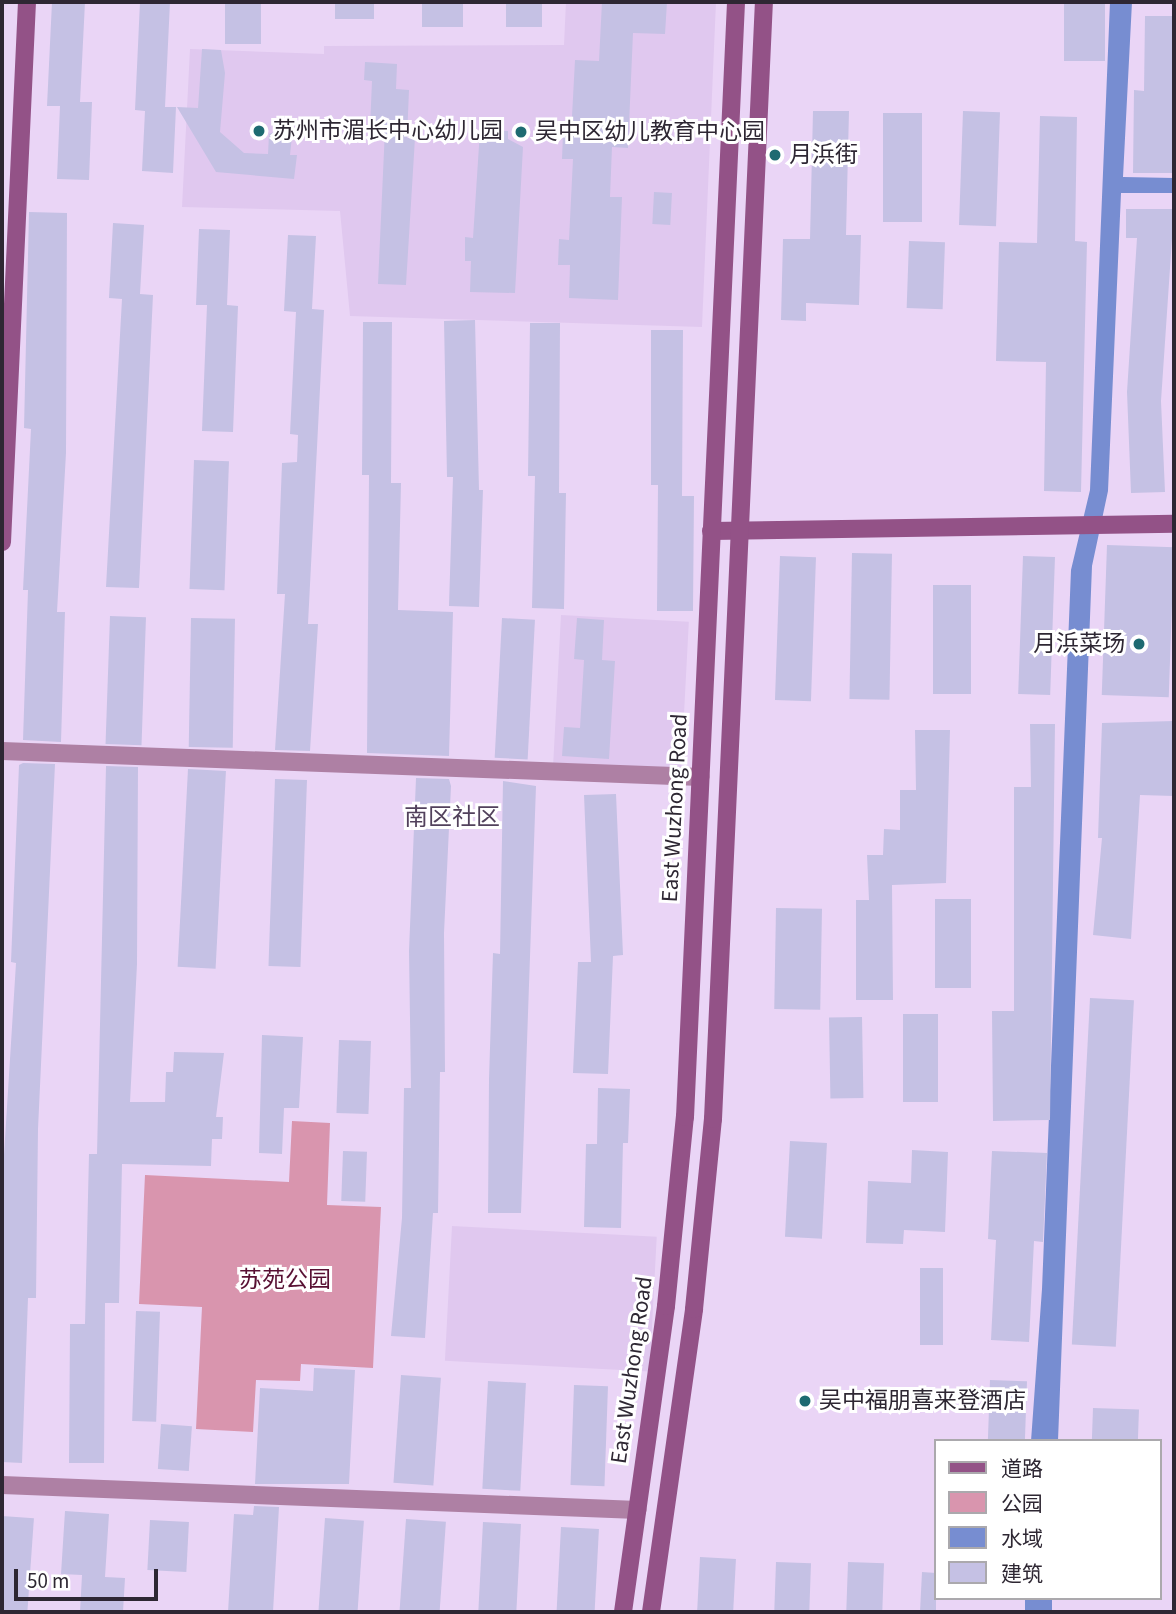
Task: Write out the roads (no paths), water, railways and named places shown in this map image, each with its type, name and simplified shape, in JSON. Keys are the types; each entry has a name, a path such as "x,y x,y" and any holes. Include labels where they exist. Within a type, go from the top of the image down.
{"main road":[{"path":"2,542 27,2"},
{"name":"East Wuzhong Road","path":"623,1612 681,1165 736,2"},
{"path":"651,1612 694,1309 713,1119 764,2"},
{"path":"711,531 1174,524"}],"street":[{"path":"2,751 701,777"},
{"path":"2,1485 638,1510"}],"water":[{"path":"1110,2 1132,2 1123,177 1174,178 1174,193 1121,193 1108,491 1092,566 1058,1439 1031,1439 1042,1289 1071,570 1090,490"},
{"path":"1025,1600 1052,1600 1052,1612 1025,1612"}],"place":[{"name":"苏州市湄长中心幼儿园","path":"259,131"},
{"name":"吴中区幼儿教育中心园","path":"521,132"},
{"name":"月浜街","path":"775,155"},
{"name":"月浜菜场","path":"1139,644"},
{"name":"吴中福朋喜来登酒店","path":"805,1401"}],"district":[{"name":"南区社区","path":"452,818"}],"park label":[{"name":"苏苑公园","path":"285,1280"}]}
